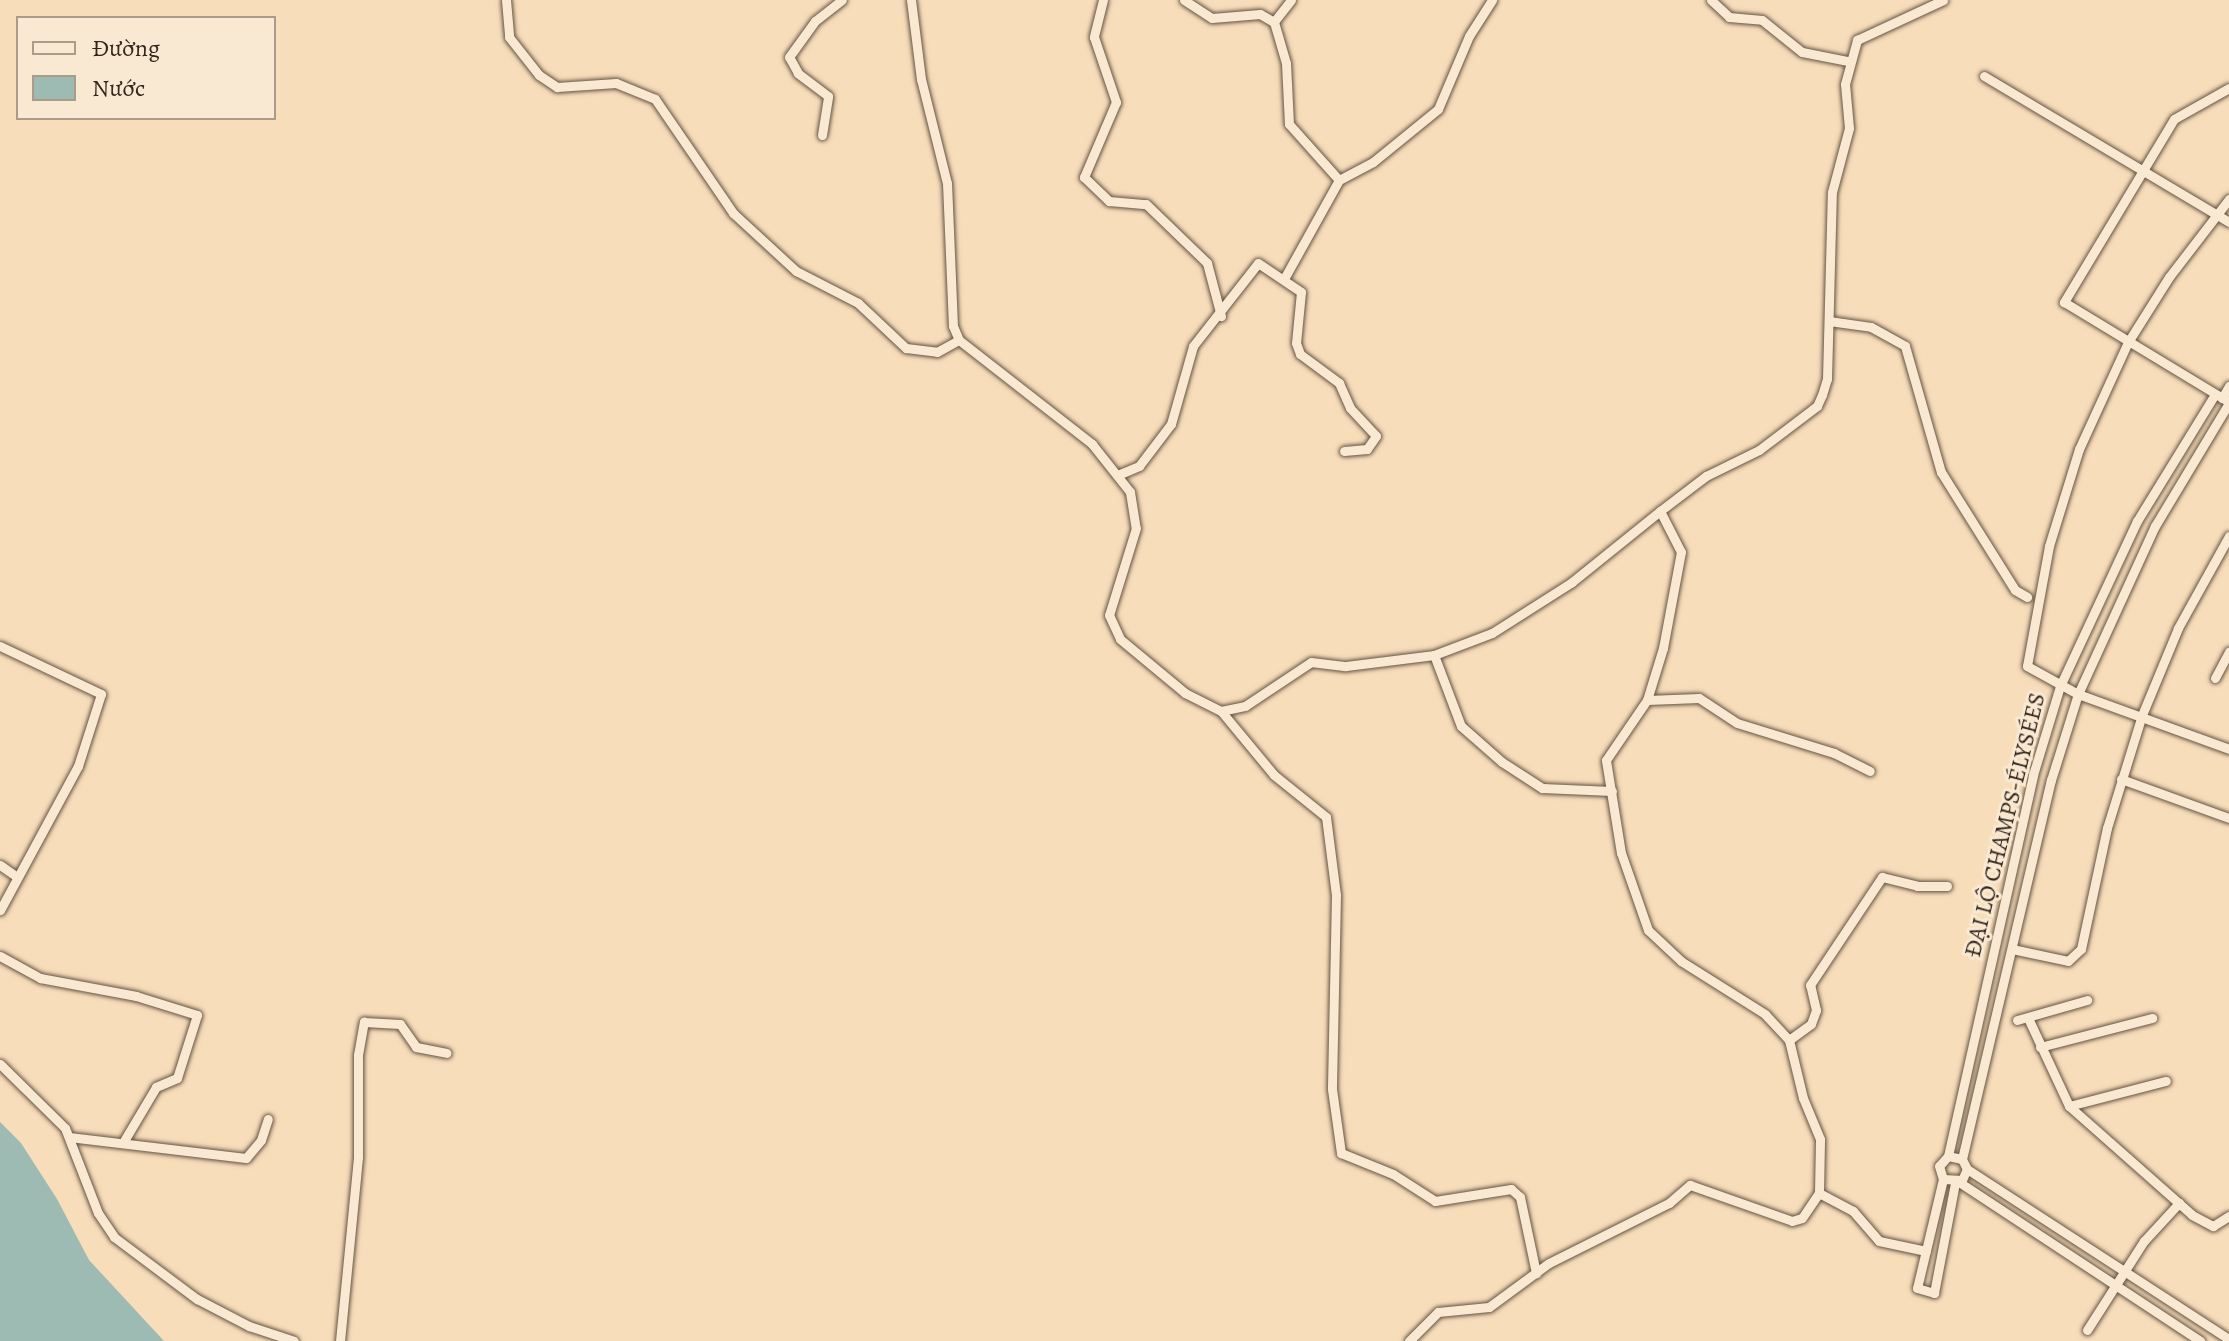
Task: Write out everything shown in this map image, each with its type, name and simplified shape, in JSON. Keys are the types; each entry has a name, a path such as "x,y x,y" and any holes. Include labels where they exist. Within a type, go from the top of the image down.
{"street":[{"path":"506,0 509,37 539,75 557,87 616,83 655,99 733,213 796,271 858,303 906,348 937,352 959,340"},
{"path":"822,135 828,96 798,73 789,57 815,21 842,0"},
{"path":"911,0 921,79 947,183 953,326 959,340 1092,444 1120,474 1137,511 1124,578 1110,605 1112,627 1185,693 1221,711 1274,775 1326,817 1336,895 1332,1089 1341,1153 1393,1174 1435,1201 1511,1189 1520,1197 1536,1273"},
{"path":"1103,0 1094,37 1116,102 1084,177 1106,200 1146,204 1207,263 1221,316"},
{"path":"1184,0 1212,18 1260,14 1274,22 1286,63 1289,124 1339,180"},
{"path":"1274,22 1291,0"},
{"path":"1285,277 1339,180 1373,162 1438,109 1469,36 1492,0"},
{"path":"1711,0 1722,14 1762,20 1802,52 1848,61"},
{"path":"1221,711 1245,706 1311,662 1346,666 1434,655 1499,629 1572,582 1706,476 1759,450 1817,406 1827,379 1830,220 1849,128 1848,61 1860,36 1943,0"},
{"path":"1984,76 2229,222"},
{"path":"2224,399 2064,302 2141,167 2174,119 2229,88"},
{"path":"2229,199 2128,342 2079,449 2049,546 2027,666 2078,694 2229,749"},
{"path":"1120,474 1139,466 1171,424 1193,346 1221,316 1258,263 1285,277 1303,295 1296,343 1300,354 1339,383 1350,408 1376,436 1367,449 1344,451"},
{"path":"1829,321 1871,327 1905,346 1941,472 2015,590 2027,597"},
{"name":"ĐẠI LỘ CHAMPS-ÉLYSÉES","path":"2224,399 2137,521 2060,686 2033,775 1948,1156 1939,1166 1943,1179 1917,1288 1934,1293 2051,780 2078,694 2155,526 2224,399 2229,386"},
{"path":"1409,1341 1438,1312 1489,1307 1536,1273 1669,1203 1690,1185 1792,1221 1802,1218 1819,1193 1820,1139 1803,1098 1789,1040 1765,1014 1681,961 1648,930 1621,853 1606,760 1647,700 1681,561 1677,540 1660,511"},
{"path":"2012,949 2068,961 2081,949 2121,779 2142,715 2178,628 2229,536"},
{"path":"0,646 101,694 72,778 49,829 16,876 0,910"},
{"path":"2215,678 2229,652"},
{"path":"1434,655 1461,726 1502,762 1542,788 1612,791"},
{"path":"1647,700 1699,698 1737,723 1834,753 1870,771"},
{"path":"2121,779 2229,818"},
{"path":"0,865 16,876"},
{"path":"1789,1040 1811,1024 1816,1010 1810,985 1882,877 1917,886 1947,886"},
{"path":"0,956 40,978 136,996 197,1015 177,1078 156,1087 124,1141"},
{"path":"2017,1020 2087,1000"},
{"path":"2028,1018 2069,1106 2179,1203 2213,1226 2226,1221"},
{"path":"2040,1047 2152,1018"},
{"path":"340,1341 357,1169 358,1055 364,1022 400,1024 416,1047 446,1053"},
{"path":"0,1064 54,1114 69,1137 98,1213 133,1254 232,1319 294,1341"},
{"path":"2069,1106 2166,1081"},
{"path":"69,1137 124,1141 246,1158 261,1140 268,1119"},
{"path":"1948,1156 1965,1164 2229,1339"},
{"path":"1943,1179 1957,1183 2200,1341"},
{"path":"1819,1193 1853,1211 1879,1241 1926,1251"},
{"path":"2087,1330 2124,1272 2179,1203"}],"water":[{"path":"0,1122 21,1143 57,1199 89,1260 164,1341 0,1341"}]}
